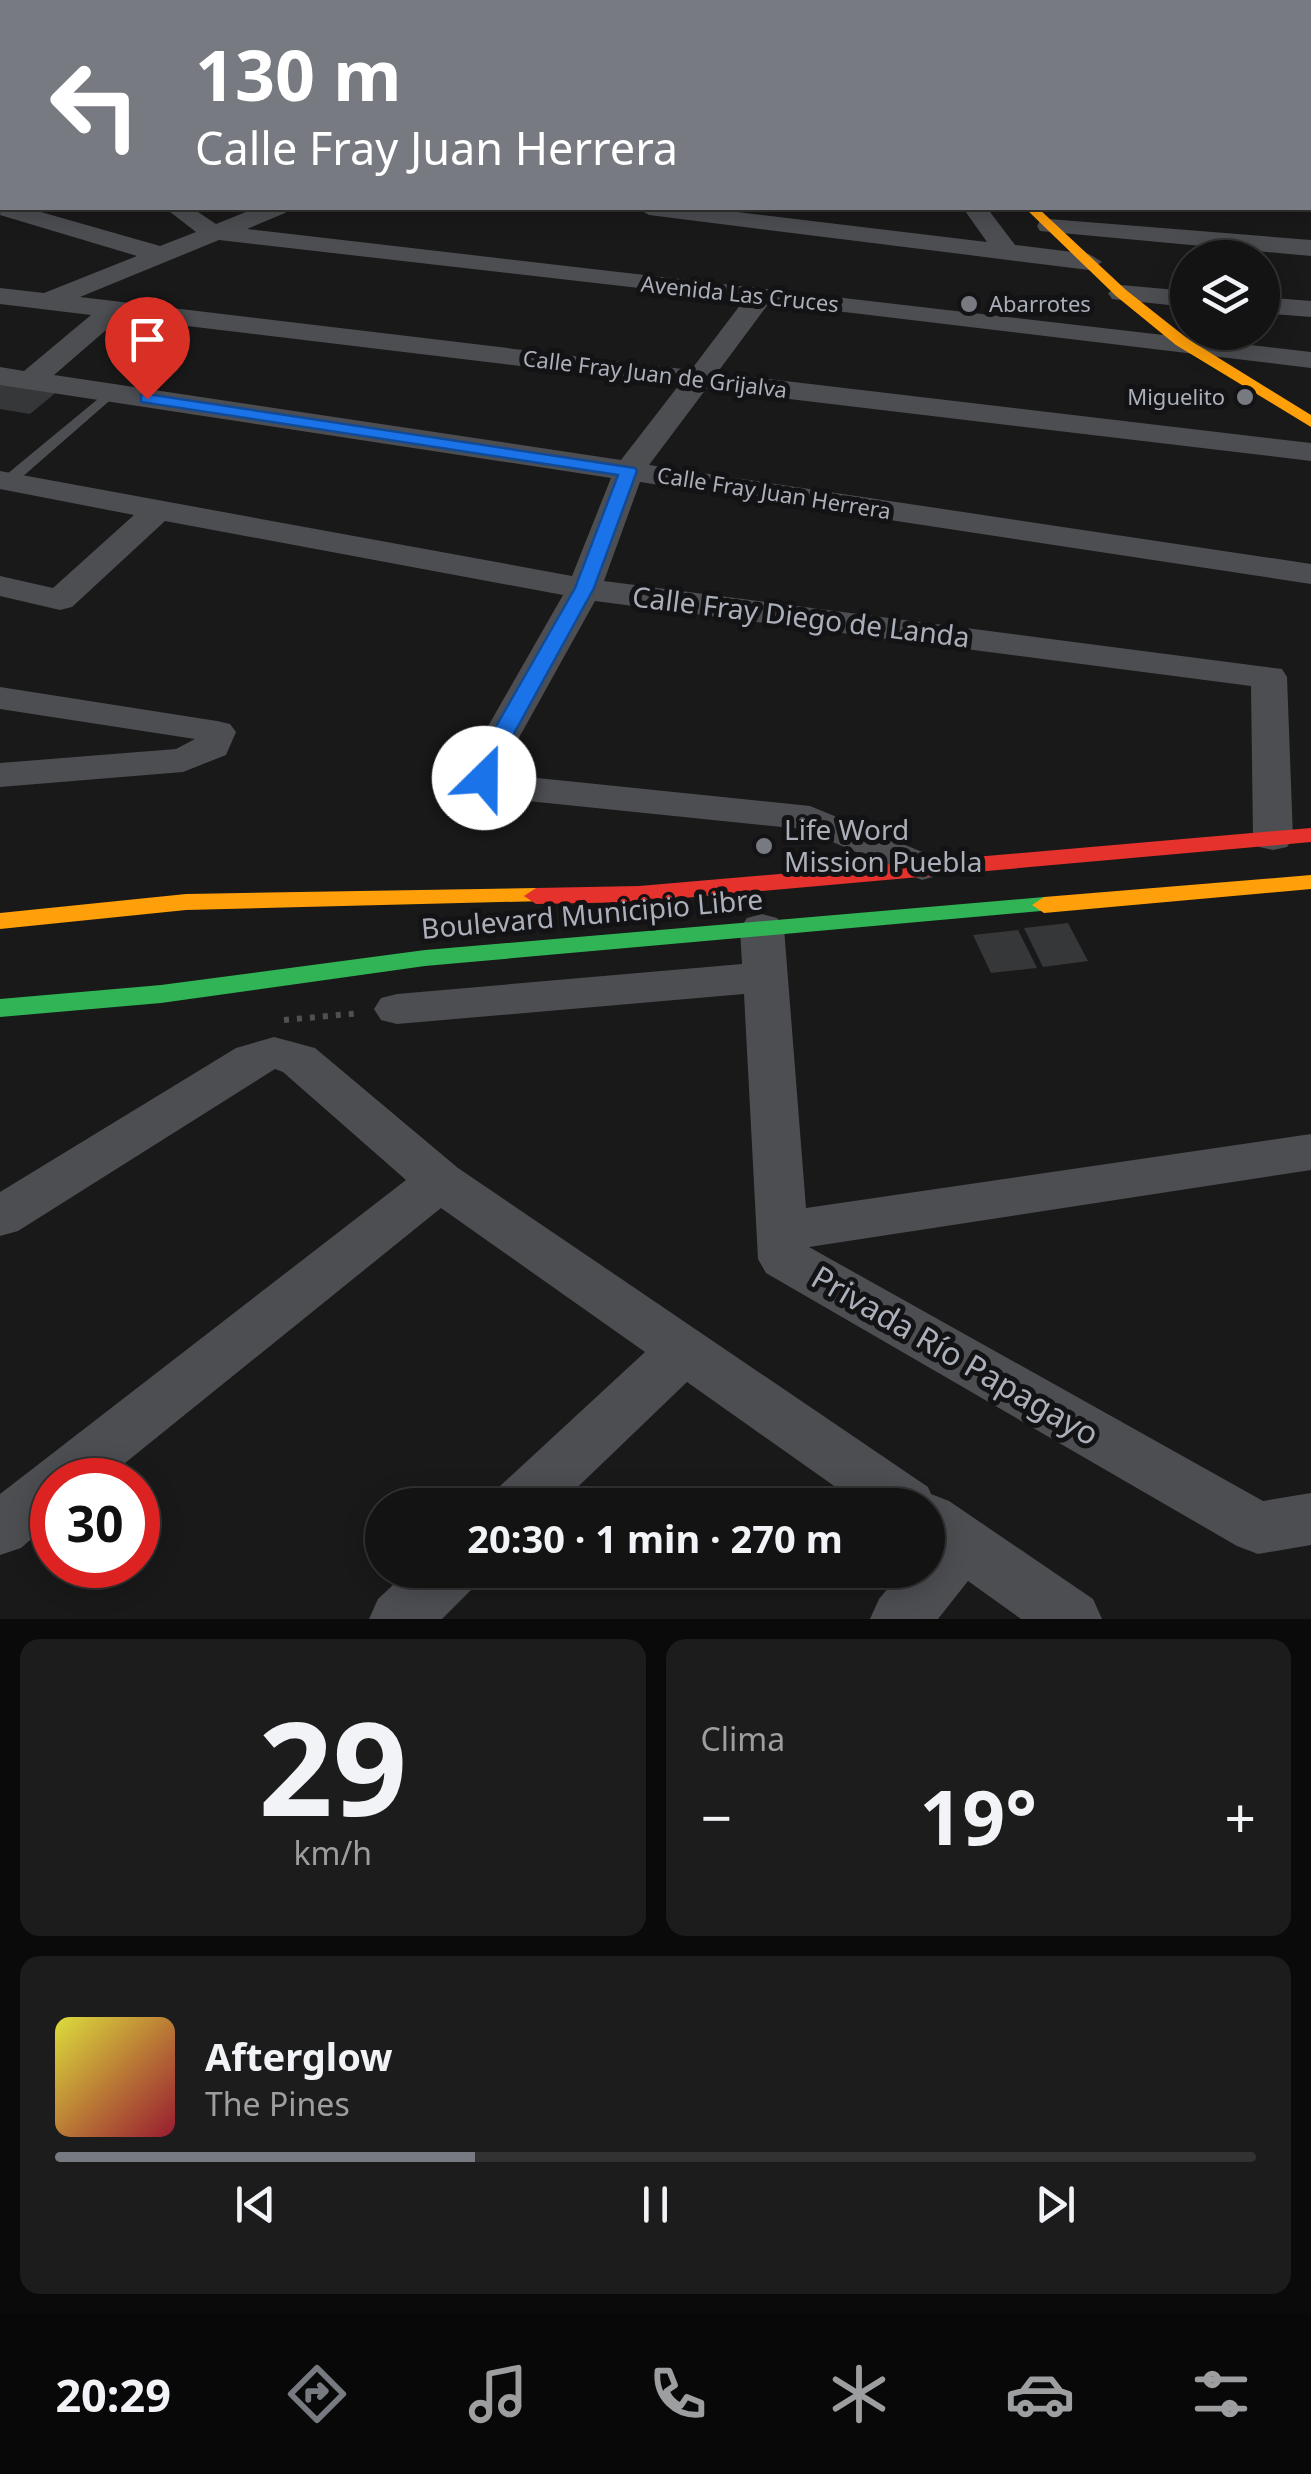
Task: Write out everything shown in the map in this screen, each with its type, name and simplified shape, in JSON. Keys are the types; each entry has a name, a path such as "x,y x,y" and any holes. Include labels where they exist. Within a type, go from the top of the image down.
{"main road":[{"path":"1040,217 1120,293 1170,333"},
{"path":"1195,350 1311,422"},
{"name":"Boulevard Municipio Libre","path":"0,921 186,902 639,894 1311,835"},
{"name":"Boulevard Municipio Libre","path":"0,1008 161,994 426,958 763,953 1311,882"}],"street":[{"path":"12,210 158,254"},
{"name":"Avenida Las Cruces","path":"180,210 212,232 1170,341"},
{"path":"48,302 271,210"},
{"path":"665,210 1089,262"},
{"path":"976,210 1006,252"},
{"path":"1147,234 1150,210"},
{"path":"1040,217 1147,234 1311,248"},
{"path":"1120,293 1170,297"},
{"name":"Calle Fray Juan de Grijalva","path":"0,296 1311,452"},
{"path":"760,297 628,471 584,588 482,770 484,778 498,786 810,818 922,868"},
{"path":"1280,305 1311,308"},
{"path":"15,378 112,310"},
{"name":"Avenida Las Cruces","path":"1239,350 1311,360"},
{"name":"Calle Fray Juan Herrera","path":"15,378 1311,574"},
{"name":"Calle Fray Diego de Landa","path":"4,481 584,588 1269,677 1272,838"},
{"path":"0,586 60,600 156,511"},
{"path":"0,698 116,713 217,732 212,746 183,760 0,776"},
{"path":"397,1009 763,953"},
{"name":"Privada Río Papagayo","path":"763,953 784,1259 1285,1523"},
{"path":"0,1217 252,1060 274,1053 299,1060 440,1181 883,1488"},
{"path":"782,1232 1311,1152"},
{"path":"90,1458 440,1181"},
{"path":"538,1488 684,1350"},
{"path":"0,1529 30,1505"},
{"path":"945,1531 1071,1619"},
{"path":"400,1619 432,1588"},
{"path":"901,1619 916,1588"}],"lane":[{"path":"4,481 110,393"}],"building":[{"path":"0,382 59,390 30,414 0,409"},
{"path":"1068,923 1088,961 1043,967 1024,928"},
{"path":"1018,930 1037,968 991,973 973,935"}],"traffic: fast":[{"path":"0,1008 161,994 425,958 1044,905"}],"traffic: slow":[{"path":"1033,210 1121,293 1182,342 1311,422"},
{"path":"1044,905 1311,882"},
{"path":"0,921 186,902 536,896"}],"traffic: jam":[{"path":"536,896 639,894 1311,835"}],"place":[{"name":"Abarrotes","path":"969,304"},
{"name":"Miguelito","path":"1245,397"},
{"name":"Life Word Mission Puebla","path":"764,846"}],"route":[{"path":"147,399 628,471 584,588 482,770 484,778"}]}
